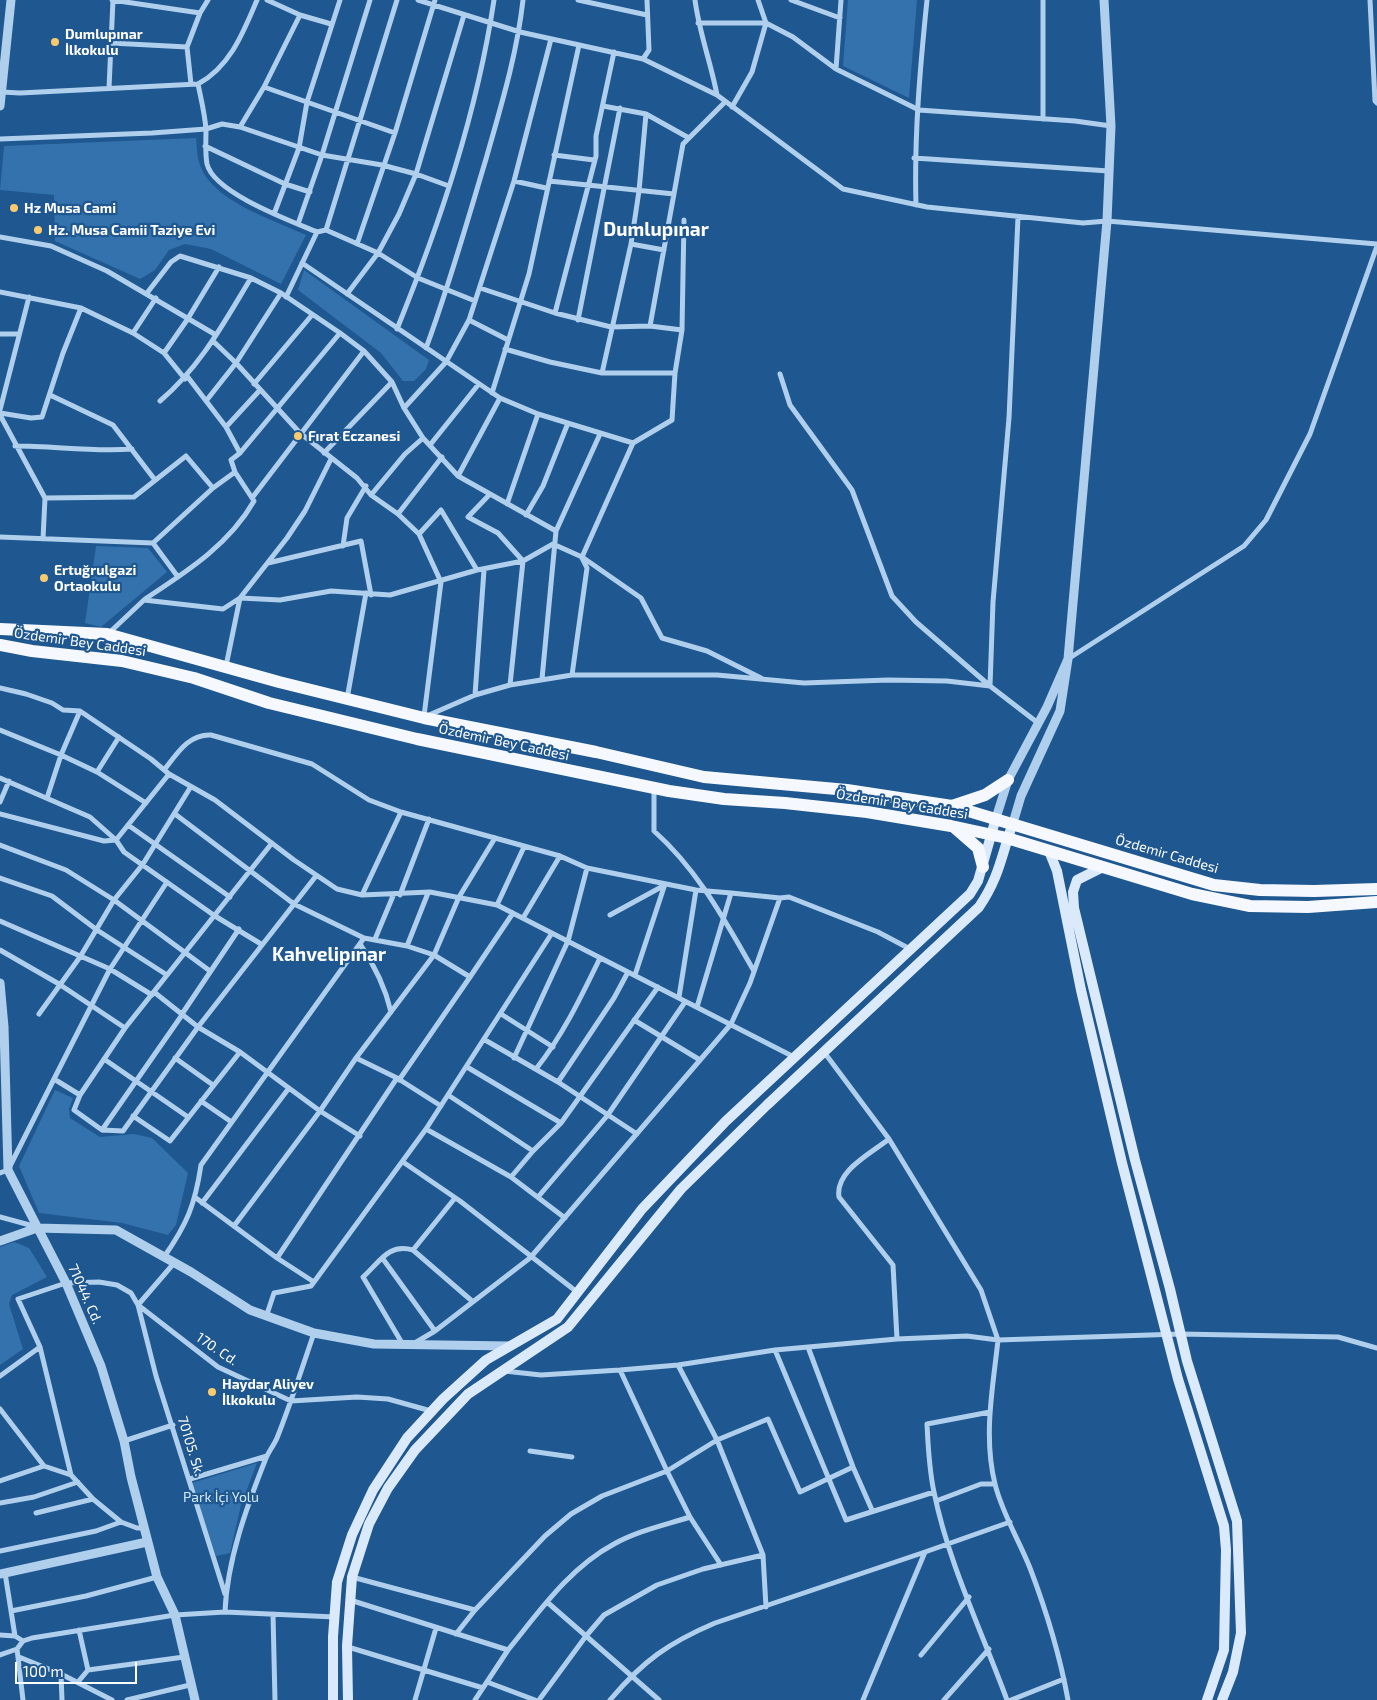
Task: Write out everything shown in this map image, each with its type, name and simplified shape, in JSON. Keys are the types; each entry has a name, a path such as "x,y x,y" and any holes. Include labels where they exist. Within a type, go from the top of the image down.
{"main road":[{"name":"Özdemir Caddesi","path":"0,629 107,634 279,682 424,718 596,752 704,777 847,790 952,806 1214,885 1287,891 1377,889"},
{"name":"Özdemir Bey Caddesi","path":"0,645 32,651 122,660 194,678 269,703 417,739 654,788 724,799 785,803 867,812 992,834 1049,851"},
{"path":"952,806 985,795 1008,780"},
{"path":"333,1700 333,1637 337,1582 352,1535 373,1490 407,1438 431,1411 486,1360 557,1318 642,1209 726,1121 970,894 978,881 983,867 996,818"},
{"path":"348,1700 347,1646 352,1577 369,1524 388,1488 414,1450 468,1394 501,1370 568,1327 681,1189 823,1052 979,907 991,890 1001,868 1007,838 1013,824"},
{"path":"951,826 966,836 978,848 983,867"},
{"path":"1049,851 1192,894 1250,906 1308,907 1377,902"},
{"path":"1049,851 1057,871 1103,1088 1196,1440 1224,1526 1226,1550 1224,1650 1207,1700"},
{"path":"1101,868 1077,880 1073,892 1074,908 1135,1160 1170,1289 1180,1334 1205,1424 1234,1508 1239,1533 1241,1633 1233,1672 1222,1700"}],"street":[{"path":"0,106 5,30 11,0"},
{"path":"109,88 112,0 200,13"},
{"path":"191,84 187,47 200,13 208,0"},
{"path":"2,87 109,88 198,84 212,77 224,66 247,24 257,0"},
{"path":"267,0 300,15 331,24"},
{"path":"274,214 299,148 307,102 340,0"},
{"path":"298,224 322,155 334,111 370,0"},
{"path":"326,230 397,0"},
{"path":"418,0 434,3 464,15 520,32 643,59 717,95 843,189 916,205 1083,223 1107,221 1377,245 1310,434 1266,520 1244,546 1068,659 1038,723 1008,780 996,818"},
{"path":"397,329 418,278 450,186 486,53 494,0"},
{"path":"426,348 448,291 507,84 520,32 523,0"},
{"path":"578,0 647,15"},
{"path":"643,59 649,50 647,0"},
{"path":"695,0 698,23 705,40 717,95"},
{"path":"732,107 752,72 766,23 758,0"},
{"path":"791,0 840,18"},
{"path":"836,70 842,0"},
{"path":"916,205 914,158 918,142 928,0"},
{"path":"1043,0 1043,119"},
{"path":"1013,824 1021,796 1060,711 1068,659 1110,171 1111,126 1104,0"},
{"path":"1370,0 1375,101 1377,102"},
{"path":"357,244 382,165 395,133 434,3"},
{"path":"240,127 264,87 300,15"},
{"path":"347,294 378,253 399,214 416,174 464,15"},
{"path":"698,23 766,23 793,37 836,70 919,110 1111,126"},
{"path":"404,408 446,362 469,320 514,181 551,39"},
{"path":"111,42 187,47"},
{"path":"492,393 521,302 538,235 546,188 579,45"},
{"path":"555,313 594,160 596,136 614,52"},
{"path":"198,84 206,129 205,146 208,167 222,185 274,214 317,232 326,230 378,253 418,278 475,301"},
{"path":"264,87 395,133"},
{"path":"650,326 683,144 725,102"},
{"path":"603,106 646,114 689,138"},
{"path":"578,320 620,108"},
{"path":"602,373 631,244 639,191 646,114"},
{"path":"0,139 106,136 206,129 222,124 240,127 322,155 347,161 382,165 450,186"},
{"path":"205,146 285,184 310,192"},
{"path":"554,155 594,160"},
{"path":"914,158 1110,171"},
{"path":"514,181 546,188"},
{"path":"549,181 674,194"},
{"path":"990,686 992,602 1009,418 1018,216"},
{"path":"572,676 586,568 582,557 633,443 672,420 675,373 682,330 684,220"},
{"path":"286,297 317,232"},
{"path":"0,237 51,246 107,270 156,298 187,320 216,335"},
{"path":"631,244 664,250"},
{"path":"147,294 171,262 180,256 251,278 286,297 364,351 392,382 404,408 423,438 458,476 556,531"},
{"path":"302,263 478,385 500,398 538,414 633,443"},
{"path":"164,353 187,320 219,267"},
{"path":"160,401 186,377 213,341 251,278"},
{"path":"480,288 578,320 611,327 650,326 682,330"},
{"path":"0,292 81,308 133,333 164,353 186,377 196,384 206,401 226,427 240,453"},
{"path":"206,401 236,363 280,294"},
{"path":"29,297 18,334 0,413 15,446 45,498 43,539"},
{"path":"133,333 156,298"},
{"path":"0,413 31,418 42,417 63,353 81,308"},
{"path":"254,384 312,315"},
{"path":"469,320 508,340"},
{"path":"107,634 144,600 213,551 246,515 254,501 235,472 232,460 240,453 340,333"},
{"path":"0,334 18,334"},
{"path":"213,341 236,363 276,409 300,433 366,486 371,495 398,514 419,534 441,582 424,718"},
{"path":"505,349 550,362 602,373 675,373"},
{"path":"252,498 364,351"},
{"path":"780,374 790,405 852,490 892,596 916,622 990,686 1038,723"},
{"path":"324,453 392,382"},
{"path":"430,445 478,385"},
{"path":"226,427 260,390"},
{"path":"50,395 113,424 155,480"},
{"path":"458,476 500,398"},
{"path":"507,504 538,414"},
{"path":"526,515 543,486 568,423"},
{"path":"542,679 556,531 600,434"},
{"path":"371,495 405,454 423,438"},
{"path":"15,446 54,446 67,450 132,449"},
{"path":"45,498 134,497 186,456 213,488"},
{"path":"398,514 442,457"},
{"path":"144,600 223,610 240,598 305,511 331,459"},
{"path":"0,537 153,543 213,488 235,472"},
{"path":"343,546 347,518 366,486"},
{"path":"490,494 468,517 498,533 523,561 510,685"},
{"path":"419,534 442,510 480,570 474,695"},
{"path":"268,563 361,541 368,594 348,699"},
{"path":"153,543 178,576"},
{"path":"554,544 582,557 641,598 662,638 707,651 764,680"},
{"path":"240,598 280,600 331,591 390,595 480,570 523,561 554,544"},
{"path":"226,666 240,598"},
{"path":"424,718 474,695 510,685 572,676 716,675 804,684 888,680 947,681 990,686"},
{"path":"0,688 26,694 63,710 80,711 190,788 215,800 316,876 337,889 362,895 393,896 428,893 497,905 795,1057"},
{"path":"47,798 61,755 80,711"},
{"path":"0,730 97,772 146,803"},
{"path":"164,770 192,739 202,735 211,735 312,764 369,800 401,812 560,856 587,868 696,890 780,898 789,897 878,932 910,949"},
{"path":"97,772 119,737"},
{"path":"0,814 104,841 116,840 169,774"},
{"path":"0,778 90,816 116,840 124,852 215,916 261,944"},
{"path":"0,802 8,781"},
{"path":"39,1014 80,957 114,900 143,864 190,788"},
{"path":"654,788 654,831 675,850 705,890 754,971"},
{"path":"362,895 401,812"},
{"path":"175,814 249,872 294,904 364,938 407,946 434,955 470,977"},
{"path":"400,894 429,819"},
{"path":"128,826 230,897"},
{"path":"234,1226 320,1111 356,1058 434,955 459,897 495,838"},
{"path":"272,843 215,916 183,952 125,1028 80,1095 74,1110 102,1130 123,1131 198,1027 316,876"},
{"path":"0,845 66,870 114,900 210,972"},
{"path":"497,905 524,847"},
{"path":"522,918 560,856"},
{"path":"514,1058 568,941 587,868"},
{"path":"0,878 52,896 97,930 167,975"},
{"path":"4,1171 54,1079 110,969 167,882"},
{"path":"610,915 665,884"},
{"path":"634,975 665,884"},
{"path":"679,997 696,890"},
{"path":"407,946 428,893"},
{"path":"697,1007 731,893"},
{"path":"375,939 393,896"},
{"path":"407,1344 435,1331 530,1258 731,1024 754,971 780,898"},
{"path":"277,1258 513,913"},
{"path":"0,921 110,969 153,993 198,1027 240,1052 320,1111 360,1136"},
{"path":"102,1130 239,929"},
{"path":"266,1317 274,1293 311,1286 314,1282 426,1130 552,933"},
{"path":"164,1256 182,1230 196,1198 201,1165 230,1121 268,1072 364,938"},
{"path":"360,944 374,964 386,988 391,1012"},
{"path":"0,950 87,1001 91,1007 125,1028"},
{"path":"536,1069 553,1047 575,1010 600,958"},
{"path":"558,1082 614,998 628,972"},
{"name":"71044. Cd.","path":"0,983 4,1171 66,1283 101,1366 124,1441 157,1577 175,1614 194,1700"},
{"path":"512,1177 533,1150 561,1123 658,987"},
{"path":"538,1197 607,1116 685,1002"},
{"path":"501,1014 553,1047"},
{"path":"634,1020 700,1060"},
{"path":"485,1040 558,1082 637,1134"},
{"path":"133,1116 170,1141 240,1052"},
{"path":"823,1052 889,1139 981,1290 998,1340 990,1412 989,1444 995,1484 1030,1569 1064,1678 1068,1700"},
{"path":"175,1058 213,1085"},
{"path":"356,1058 398,1079 441,1106"},
{"path":"104,1059 188,1117"},
{"path":"467,1067 561,1123"},
{"path":"54,1079 80,1095"},
{"path":"202,1203 289,1088"},
{"path":"448,1095 533,1150"},
{"path":"202,1101 230,1121"},
{"path":"426,1130 512,1177 565,1218"},
{"path":"889,1139 844,1174 838,1190 840,1197 893,1265 897,1339"},
{"path":"403,1162 455,1198 530,1258 577,1292"},
{"path":"196,1198 277,1258 314,1282"},
{"path":"413,1250 455,1198"},
{"path":"0,1217 37,1228 116,1230 164,1256 250,1310 314,1333 374,1344 510,1346"},
{"path":"0,1241 37,1228"},
{"path":"407,1344 363,1277 383,1259 389,1250 403,1247 413,1250 472,1301"},
{"path":"383,1259 435,1331"},
{"path":"138,1305 174,1262"},
{"name":"170. Cd.","path":"40,1348 18,1299 66,1283 99,1282 117,1285 131,1293 138,1305 218,1367 291,1401"},
{"name":"70105. Sk.","path":"138,1305 156,1376 225,1594"},
{"path":"224,1612 225,1594 242,1525 267,1456 276,1441 291,1401 314,1333"},
{"path":"501,1370 541,1375 620,1370 678,1365 775,1350 897,1339 967,1336 998,1340 1167,1334 1338,1337 1377,1348"},
{"path":"808,1347 853,1467 872,1510"},
{"path":"0,1376 40,1348 71,1475"},
{"path":"775,1350 846,1520 872,1510 934,1492"},
{"path":"678,1365 716,1440 763,1555 766,1607"},
{"path":"620,1370 690,1517 721,1565"},
{"path":"291,1401 357,1397 380,1399 431,1411"},
{"path":"0,1409 44,1466 71,1475 93,1499 121,1522 137,1528 144,1528"},
{"path":"990,1412 927,1424 929,1459 934,1492 948,1544 1007,1700"},
{"path":"456,1634 475,1610 545,1536 571,1514 602,1496 667,1471 716,1440 768,1419 800,1492 853,1467"},
{"path":"124,1441 173,1425"},
{"path":"530,1451 572,1457"},
{"path":"190,1479 267,1456"},
{"path":"0,1481 44,1466"},
{"path":"0,1503 34,1496 78,1482"},
{"path":"936,1500 981,1484 995,1484"},
{"path":"36,1513 93,1499"},
{"path":"475,1700 508,1650 547,1602 578,1570 615,1543 690,1517"},
{"path":"0,1551 96,1531 121,1522"},
{"path":"610,1700 631,1675 668,1646 693,1632 1010,1522"},
{"path":"15,1636 12,1611 3,1574 147,1542"},
{"path":"863,1700 925,1552"},
{"path":"539,1700 586,1636 604,1615 657,1585 721,1565 763,1555"},
{"path":"12,1611 86,1596 157,1577"},
{"path":"352,1577 475,1610"},
{"path":"921,1655 969,1598"},
{"path":"350,1600 508,1650"},
{"path":"547,1602 659,1700"},
{"path":"0,1655 17,1649 23,1641 175,1614 224,1612 335,1617"},
{"path":"272,1614 275,1700"},
{"path":"415,1700 436,1628"},
{"path":"79,1630 88,1670"},
{"path":"0,1635 15,1636 23,1641"},
{"path":"347,1646 483,1688"},
{"path":"17,1649 23,1700"},
{"path":"944,1700 988,1649"},
{"path":"18,1657 61,1674 78,1682 101,1697 112,1700"},
{"path":"78,1682 88,1670 184,1657"},
{"path":"61,1674 62,1700"},
{"path":"1012,1700 1064,1678"},
{"path":"487,1682 535,1700"},
{"path":"127,1700 190,1685"}],"green space":[{"path":"848,0 917,0 909,98 843,66"},
{"path":"196,138 200,165 207,178 217,189 245,208 306,235 281,284 211,249 185,244 169,250 155,270 140,279 55,241 54,195 0,190 4,146"},
{"path":"304,270 429,360 426,369 414,381 403,381 381,353 298,290"},
{"path":"96,546 148,548 167,572 101,627 85,623"},
{"path":"55,1090 73,1098 69,1109 70,1118 100,1137 134,1134 152,1138 188,1173 176,1225 168,1235 122,1223 39,1213 19,1166"},
{"path":"14,1242 29,1248 47,1277 12,1295 9,1304 23,1349 0,1365 0,1247"},
{"name":"Park İçi Yolu","path":"257,1463 241,1505 230,1553 216,1556 192,1483"}],"place":[{"name":"Dumlupınar İlkokulu","path":"55,42"},
{"name":"Hz Musa Cami","path":"14,208"},
{"name":"Hz. Musa Camii Taziye Evi","path":"38,230"},
{"name":"Fırat Eczanesi","path":"298,436"},
{"name":"Ertuğrulgazi Ortaokulu","path":"44,578"},
{"name":"Haydar Aliyev İlkokulu","path":"212,1392"}],"district":[{"name":"Dumlupınar","path":"656,230"},
{"name":"Kahvelipınar","path":"329,955"}]}
